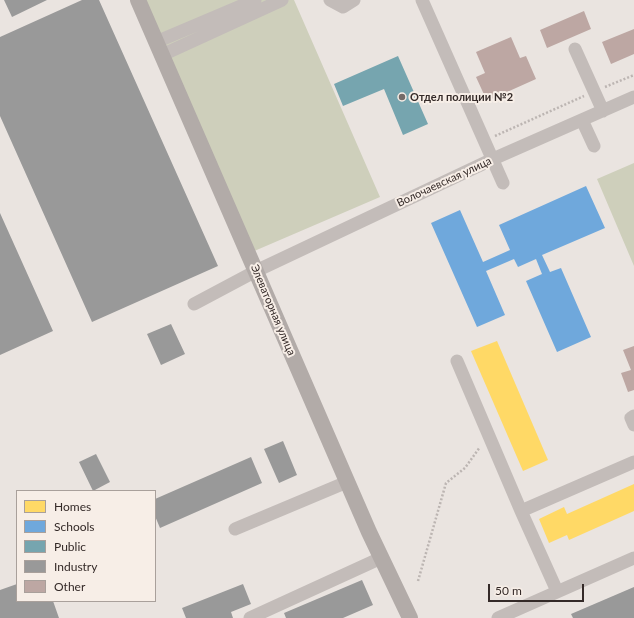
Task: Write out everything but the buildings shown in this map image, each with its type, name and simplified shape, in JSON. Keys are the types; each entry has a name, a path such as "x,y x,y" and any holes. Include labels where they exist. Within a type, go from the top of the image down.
{"main road":[{"name":"Элеваторная улица","path":"138,0 347,482 410,618"}],"street":[{"path":"159,49 255,0"},
{"path":"159,49 282,0"},
{"path":"330,0 343,7 354,0"},
{"path":"422,0 503,182"},
{"path":"575,49 603,111"},
{"name":"Волочаевская улица","path":"194,304 256,271 493,160 634,97"},
{"path":"582,120 594,146"},
{"path":"457,361 557,591"},
{"path":"634,416 630,418 634,425"},
{"path":"521,511 634,462"},
{"path":"235,529 347,482"},
{"path":"250,618 381,558"},
{"path":"498,618 634,558"}],"path":[{"path":"485,140 634,74"},
{"path":"418,581 446,483 465,468 489,435"}],"green space":[{"path":"142,0 294,0 380,197 252,252"},
{"path":"634,163 634,266 597,179"}],"place":[{"name":"Отдел полиции №2","path":"402,97"}]}
